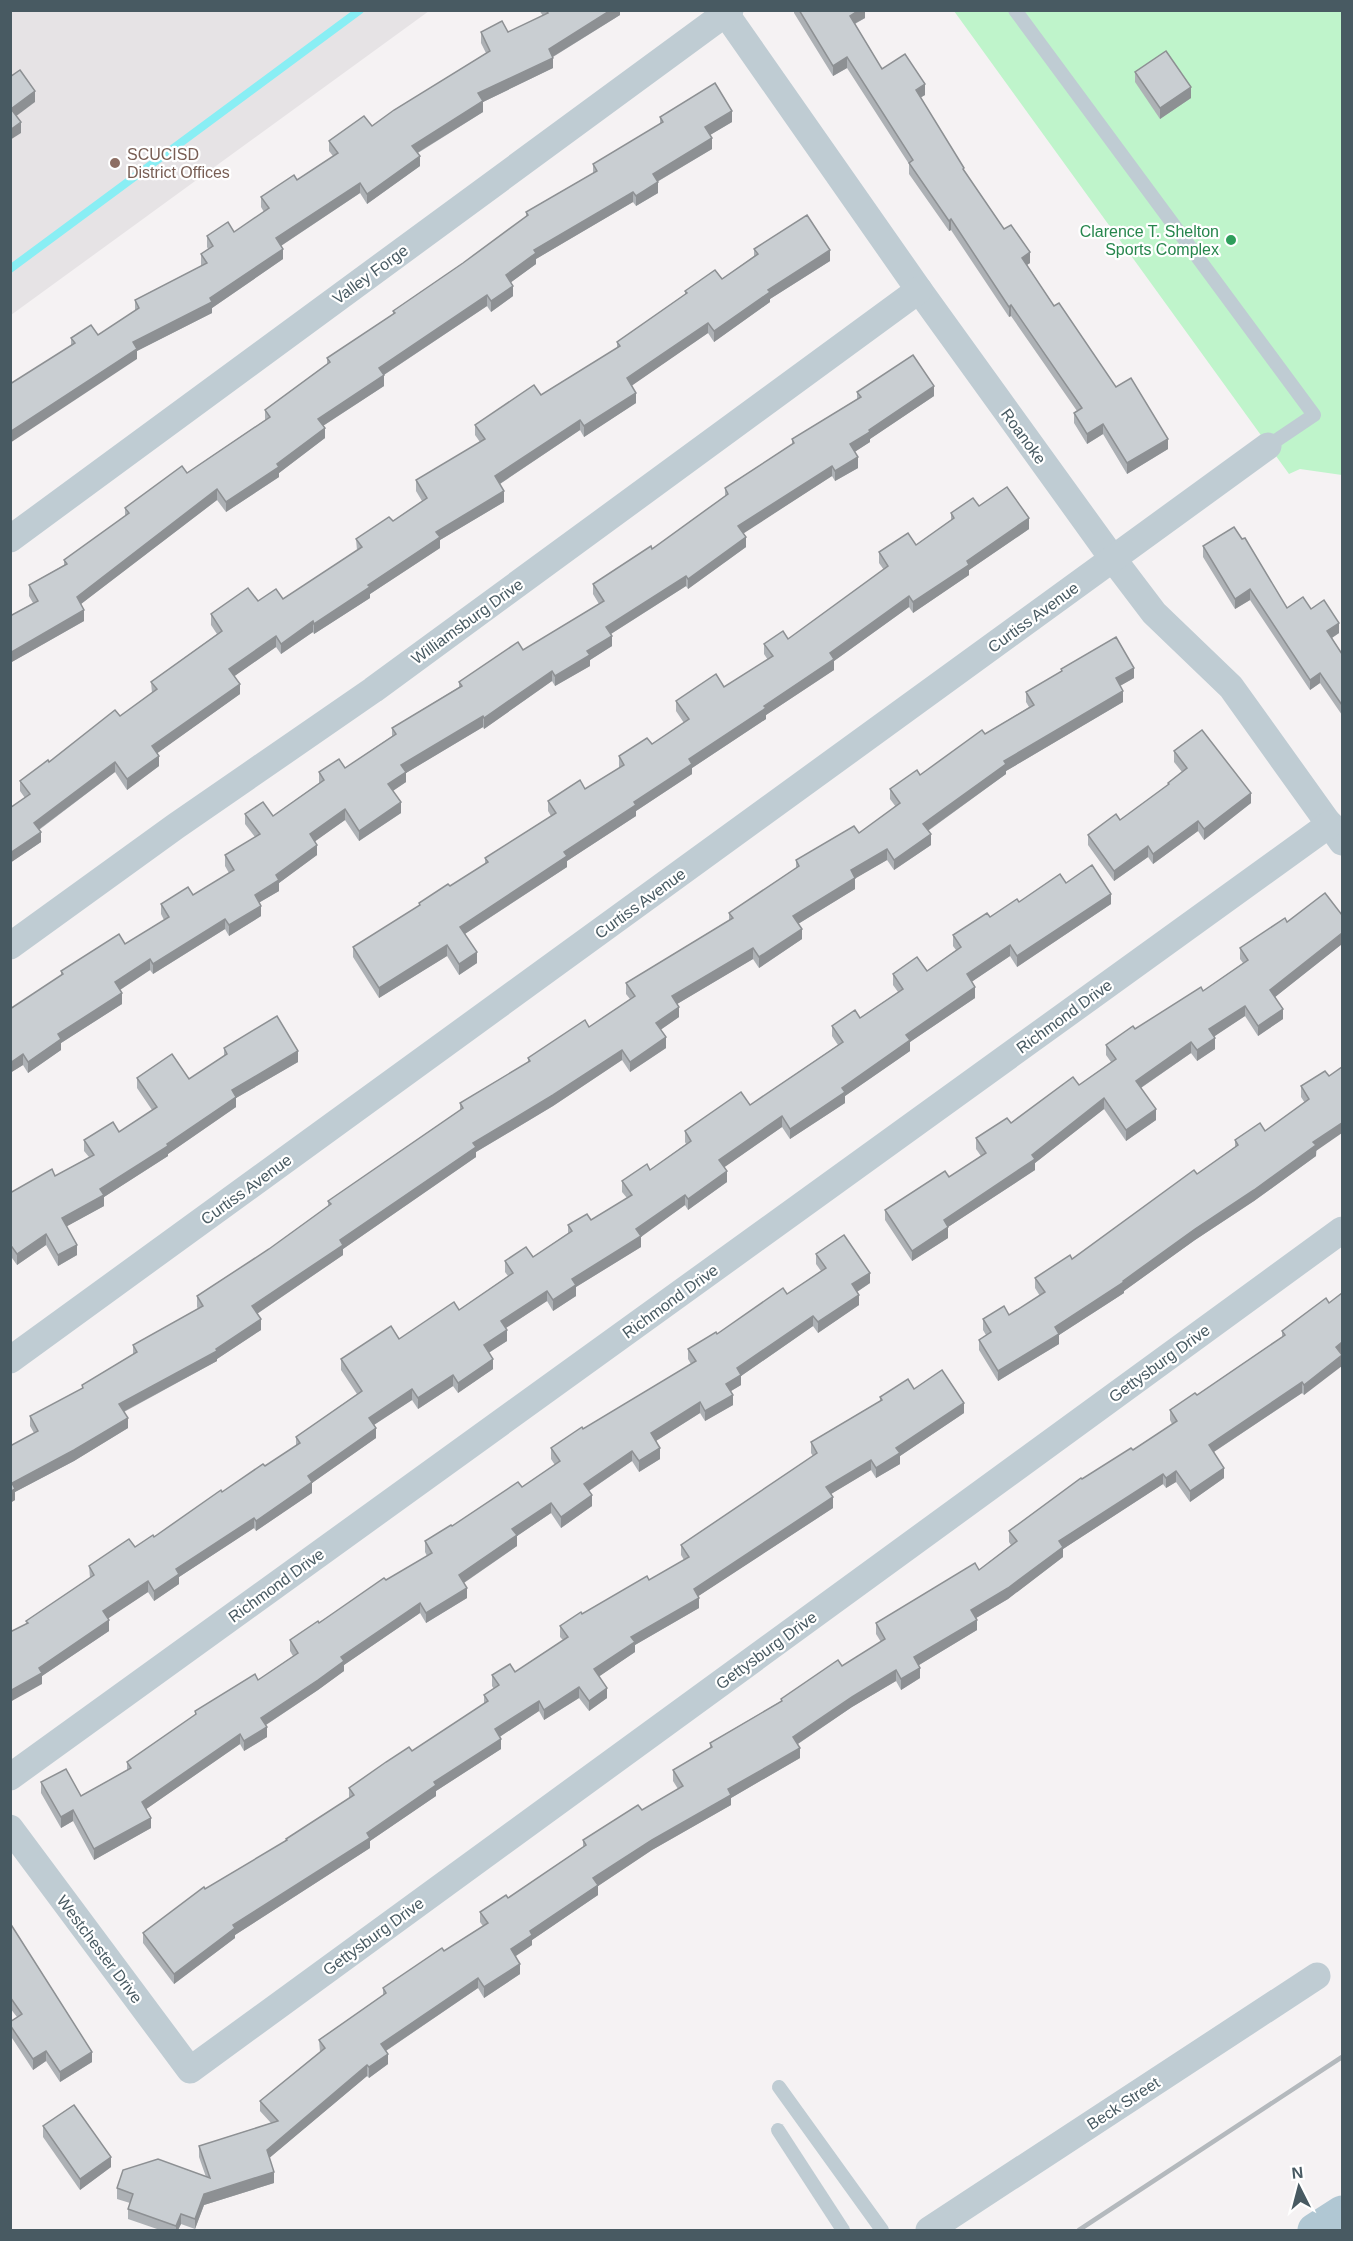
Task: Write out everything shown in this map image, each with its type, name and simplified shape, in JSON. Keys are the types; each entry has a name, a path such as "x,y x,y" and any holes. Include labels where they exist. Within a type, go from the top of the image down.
{"street":[{"name":"Roanoke","path":"728,12 919,290 1113,559 1154,613 1231,687 1336,833"},
{"name":"Valley Forge","path":"10,539 728,12"},
{"name":"Williamsburg Drive","path":"10,946 176,826 373,690 919,290"},
{"name":"Curtiss Avenue","path":"10,1360 1268,446"},
{"name":"Richmond Drive","path":"10,1777 1336,833"},
{"name":"Gettysburg Drive","path":"190,2070 1342,1230"},
{"name":"Westchester Drive","path":"10,1828 190,2070"},
{"name":"Beck Street","path":"929,2230 1317,1976"}],"lane":[{"path":"1016,10 1314,415 1268,446"},
{"path":"779,2087 882,2230"},
{"path":"778,2130 843,2230"}],"shaded area":[{"name":"SCUCISD District Offices","path":"11,11 429,11 11,315"}],"green space":[{"name":"Clarence T. Shelton Sports Complex","path":"954,11 1342,11 1342,475 1300,469 1289,474"}],"building":[{"path":"546,10 611,10 549,49 553,58 478,93 483,101 412,146 420,156 367,194 360,183 276,238 283,249 210,298 212,302 133,342 137,349 10,432 10,384 75,343 71,338 91,325 98,335 139,308 135,300 207,263 201,254 213,246 207,236 228,222 234,232 269,208 261,197 294,175 297,180 338,153 329,141 364,116 372,126 490,51 481,32 502,21 508,32 548,13"},
{"path":"799,10 859,10 850,16 882,69 905,54 925,84 916,90 963,169 1004,229 1011,225 1030,252 1022,258 1054,306 1059,303 1116,387 1131,378 1168,439 1127,463 1103,424 1087,434 1074,413 1082,408 1011,305 1009,307 951,219 949,221 909,163 913,160 847,57 833,66"},
{"path":"1166,51 1191,87 1160,108 1135,72"},
{"path":"20,70 35,91 11,109 21,122 10,130 10,77"},
{"path":"715,83 732,111 705,127 712,138 653,174 658,182 636,196 633,192 534,250 536,253 506,275 513,286 491,301 487,295 379,368 384,375 318,419 325,428 277,464 279,467 226,502 217,489 77,597 84,610 10,653 10,616 38,601 29,585 67,564 64,560 129,513 125,508 182,466 187,473 270,417 265,410 330,362 327,358 395,313 393,311 528,215 526,212 597,171 593,164 663,122 660,117"},
{"path":"807,215 830,250 768,290 770,292 714,331 708,323 627,378 636,393 584,426 580,420 495,476 504,491 436,532 440,537 368,585 370,587 314,624 313,621 281,644 276,636 229,669 240,684 152,746 159,756 127,779 115,762 34,823 41,832 10,853 10,808 30,794 20,781 48,760 49,762 115,710 120,716 157,689 151,682 222,631 211,614 248,588 258,601 276,589 283,599 362,547 356,539 389,517 393,521 427,498 416,480 485,439 475,425 534,385 541,395 620,346 617,342 687,293 685,291 715,270 722,279 758,254 754,249"},
{"path":"913,355 934,386 850,444 858,457 835,471 832,466 738,526 746,537 688,579 686,576 606,627 612,636 587,651 590,655 555,676 552,671 484,718 483,716 401,765 406,772 388,784 401,802 359,831 345,809 310,834 317,845 276,875 279,880 255,895 261,906 229,925 225,919 153,964 150,959 115,982 122,993 58,1034 61,1039 28,1062 23,1054 10,1063 10,1009 63,974 61,971 119,934 125,944 169,917 161,904 188,887 193,895 234,870 225,855 260,834 245,814 263,802 273,816 324,780 319,772 339,759 345,768 396,734 392,728 462,686 459,682 518,642 523,650 604,601 593,584 651,546 652,549 728,494 725,488 794,443 792,439 861,397 857,392"},
{"path":"1007,487 1029,518 967,561 969,565 913,602 909,596 830,653 834,659 689,759 692,764 634,802 636,805 564,852 567,856 460,927 477,952 459,964 447,945 379,988 353,947 420,905 419,903 448,884 450,886 488,862 485,858 556,813 548,801 580,780 585,789 624,765 619,756 647,738 652,744 689,719 676,701 716,674 724,687 773,656 764,644 783,631 788,639 888,566 879,552 908,533 916,545 954,518 951,513 973,498 979,506"},
{"path":"1234,527 1242,539 1245,538 1287,608 1303,597 1311,609 1324,600 1339,623 1327,631 1342,654 1342,705 1320,673 1310,680 1250,589 1235,599 1203,546"},
{"path":"1116,637 1134,668 1116,678 1123,691 1004,761 1006,764 923,824 931,834 894,860 887,849 851,870 855,878 793,916 802,929 759,957 753,948 672,996 679,1007 656,1023 666,1037 630,1062 622,1050 473,1143 476,1147 340,1240 343,1245 252,1306 261,1319 216,1349 217,1351 119,1404 128,1418 12,1483 15,1489 10,1492 10,1446 38,1431 30,1416 83,1388 82,1385 137,1352 133,1345 203,1306 197,1296 269,1249 331,1204 328,1201 463,1108 460,1103 530,1061 528,1058 585,1020 589,1027 635,996 626,983 733,918 729,913 799,866 796,860 854,826 859,833 900,803 890,789 917,770 920,775 982,730 985,734 1034,705 1026,692"},
{"path":"1202,730 1251,793 1204,829 1198,821 1153,854 1148,846 1114,871 1088,835 1116,814 1120,820 1187,768 1174,751"},
{"path":"1092,865 1111,894 1017,956 1010,945 967,974 975,987 906,1035 910,1040 842,1088 845,1092 790,1129 782,1116 719,1160 727,1171 688,1199 685,1195 636,1229 641,1236 572,1279 576,1285 553,1300 547,1291 501,1321 507,1330 484,1345 493,1359 458,1383 453,1375 418,1398 412,1389 369,1418 376,1428 308,1476 312,1482 256,1521 254,1518 176,1569 179,1574 154,1591 148,1581 103,1611 109,1620 39,1668 42,1673 10,1691 10,1632 28,1623 26,1621 94,1575 89,1566 129,1539 135,1547 153,1535 154,1537 221,1490 222,1492 263,1464 265,1466 300,1443 296,1437 362,1391 341,1359 391,1326 399,1339 454,1302 459,1310 513,1273 505,1261 526,1247 533,1257 572,1231 568,1225 587,1214 591,1220 632,1195 622,1181 647,1164 650,1170 691,1141 685,1131 741,1092 750,1105 843,1042 832,1026 855,1010 860,1018 903,989 893,974 917,957 927,971 961,947 953,935 987,913 990,917 1017,899 1019,902 1060,874 1066,883"},
{"path":"1325,893 1342,915 1342,933 1270,990 1283,1009 1258,1026 1245,1006 1209,1029 1215,1038 1197,1050 1191,1042 1136,1081 1156,1109 1126,1130 1104,1098 1032,1155 1035,1159 944,1220 948,1227 912,1251 885,1210 945,1171 949,1177 986,1153 976,1138 1007,1118 1011,1123 1073,1077 1079,1085 1116,1059 1106,1045 1133,1026 1135,1029 1201,987 1203,991 1248,960 1240,948 1285,918 1287,922"},
{"path":"277,1016 298,1051 232,1090 236,1097 167,1144 168,1146 100,1189 104,1195 62,1218 77,1245 58,1255 46,1234 17,1254 12,1247 10,1248 10,1193 52,1169 55,1176 94,1155 84,1140 113,1122 119,1132 157,1107 137,1078 172,1054 189,1079 227,1054 224,1048"},
{"path":"1342,1067 1342,1123 1313,1142 1316,1145 1254,1190 1195,1229 1124,1282 1055,1327 1059,1334 998,1371 979,1340 991,1332 983,1319 1004,1306 1009,1315 1045,1292 1035,1278 1070,1255 1072,1259 1194,1170 1197,1174 1238,1145 1235,1140 1260,1123 1265,1131 1309,1099 1301,1086 1325,1071 1329,1076"},
{"path":"844,1235 870,1273 852,1284 859,1295 818,1322 813,1316 737,1368 741,1375 726,1384 733,1395 705,1411 700,1402 651,1433 660,1448 639,1461 632,1451 584,1484 592,1495 561,1517 551,1503 512,1529 517,1535 459,1575 467,1588 426,1613 420,1603 341,1657 344,1661 318,1680 261,1718 267,1727 244,1741 240,1734 142,1802 151,1818 94,1849 73,1810 61,1817 41,1782 66,1769 81,1796 131,1768 127,1762 196,1714 195,1711 255,1674 258,1680 298,1653 290,1640 384,1578 386,1580 432,1553 425,1541 518,1482 522,1487 560,1461 551,1448 582,1427 583,1429 696,1361 688,1349 716,1332 717,1334 783,1288 787,1294 826,1268 816,1254"},
{"path":"1342,1293 1342,1342 1336,1347 1342,1355 1304,1385 1302,1382 1209,1445 1224,1468 1190,1491 1176,1471 1166,1478 1163,1474 1059,1541 1063,1547 1008,1588 971,1610 977,1620 914,1657 920,1668 901,1679 896,1670 852,1697 793,1737 800,1748 728,1789 731,1795 652,1840 593,1878 598,1885 530,1931 532,1935 511,1949 520,1964 484,1987 478,1978 381,2044 388,2054 369,2067 367,2065 267,2150 274,2172 204,2194 195,2219 181,2214 176,2226 128,2209 133,2194 117,2188 123,2170 158,2159 210,2178 199,2146 278,2121 260,2101 325,2048 319,2040 386,1993 383,1988 442,1948 444,1951 488,1923 480,1912 506,1895 508,1898 586,1845 583,1840 638,1805 642,1810 683,1786 673,1770 712,1747 710,1743 782,1701 781,1699 838,1660 842,1666 885,1639 876,1623 975,1563 979,1570 1017,1541 1009,1531 1081,1478 1131,1448 1133,1450 1177,1421 1170,1410 1195,1393 1197,1395 1285,1335 1282,1331 1326,1298 1329,1303"},
{"path":"942,1370 964,1403 896,1448 900,1453 876,1468 871,1460 826,1487 833,1497 694,1589 699,1598 631,1637 635,1642 594,1669 607,1688 589,1701 579,1687 544,1710 539,1701 495,1729 501,1739 434,1782 436,1785 367,1833 370,1838 233,1925 235,1928 174,1974 143,1933 204,1887 205,1889 287,1840 354,1795 349,1788 386,1762 409,1747 412,1751 488,1701 484,1695 499,1685 492,1675 510,1664 515,1672 568,1637 560,1626 647,1576 649,1580 689,1557 681,1545 817,1453 811,1442 882,1400 880,1397 908,1379 914,1389"},
{"path":"10,1923 92,2052 60,2072 46,2051 33,2059 10,2025 10,2022 22,2014 10,1997"},
{"path":"74,2105 111,2157 80,2179 43,2126"}],"waterway":[{"path":"10,269 360,10"}],"railway":[{"path":"1079,2230 1342,2057"}],"place":[{"name":"SCUCISD District Offices","path":"115,163"},
{"name":"Clarence T. Shelton Sports Complex","path":"1231,240"}]}
